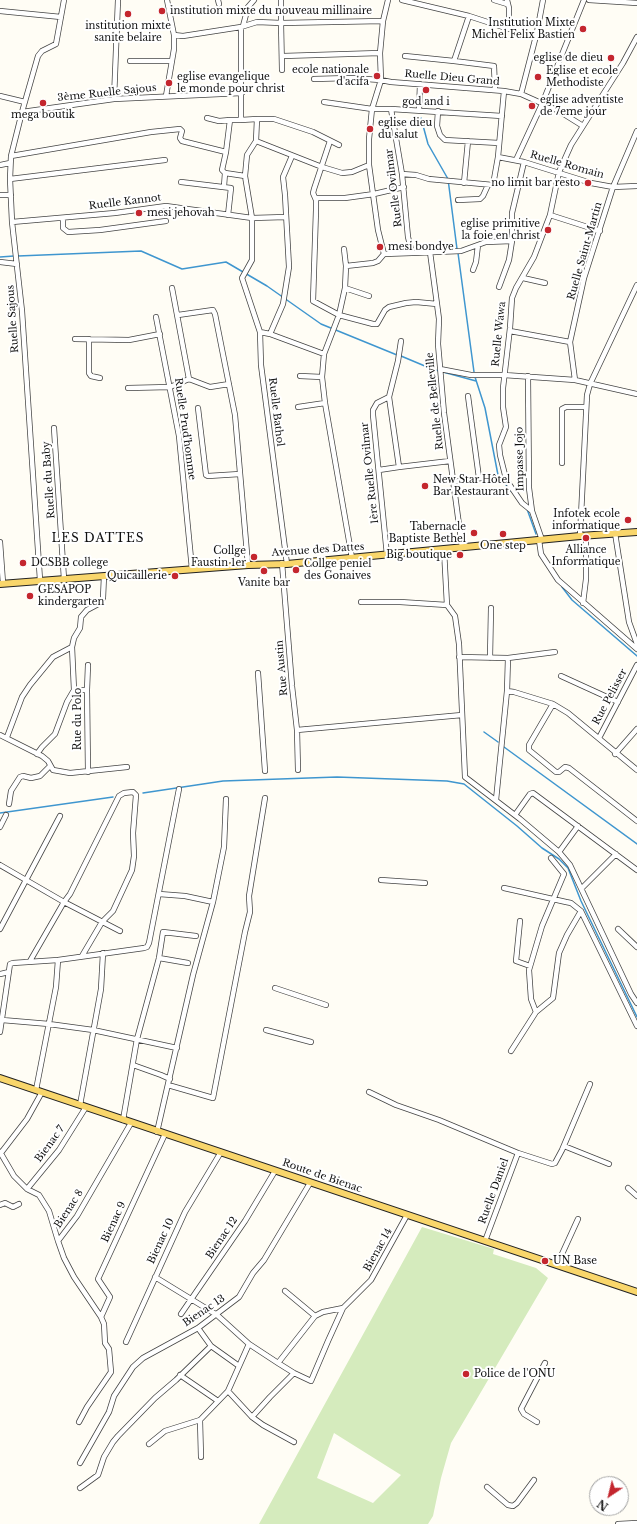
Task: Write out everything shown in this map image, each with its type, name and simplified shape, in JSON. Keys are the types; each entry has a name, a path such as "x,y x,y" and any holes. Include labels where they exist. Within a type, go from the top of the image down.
{"main road":[{"name":"Avenue des Dattes","path":"1,583 248,565 284,564 444,550 583,535 637,532"},
{"name":"Route de Bienac","path":"0,1078 637,1292"}],"street":[{"name":"Ruelle Sajous","path":"40,580 16,251 12,222 10,164 22,112 38,56 42,51 56,44 64,0"},
{"path":"114,99 118,0"},
{"path":"166,96 174,49 174,35 167,0"},
{"path":"241,120 242,26 248,7 254,0"},
{"path":"281,0 282,70"},
{"path":"384,254 378,230 368,139 372,109 381,80 380,53 383,21 388,0"},
{"path":"402,0 469,16 509,29 510,8 507,2 494,0"},
{"path":"522,94 543,0"},
{"path":"516,160 542,104 584,0"},
{"path":"589,0 637,4"},
{"path":"0,11 61,17"},
{"path":"454,61 469,16"},
{"path":"174,35 183,36 257,22 383,21"},
{"name":"Ruelle Wawa","path":"532,510 523,505 509,484 505,475 499,445 506,427 503,407 504,375 510,331 512,298 516,288 534,257 550,215 559,172 571,145 623,63 637,37"},
{"path":"283,56 380,53"},
{"path":"405,56 494,66 494,90"},
{"path":"130,61 172,61"},
{"name":"Ruelle Dieu Grand","path":"314,79 350,78 381,80 494,90 522,94 559,111 583,126"},
{"path":"419,110 420,84"},
{"path":"402,174 416,175 429,179 488,185 494,183 504,91"},
{"name":"3ème Ruelle Sajous","path":"22,112 114,99 242,93"},
{"path":"0,96 25,102"},
{"path":"324,102 372,109 438,111 502,116"},
{"name":"Ruelle Ovilmar","path":"391,109 404,187 408,237 412,253"},
{"path":"438,111 437,126 442,138 445,140 499,143"},
{"path":"206,118 219,121 274,119 313,132 339,145"},
{"path":"252,218 245,176 247,155 256,142 257,119"},
{"path":"224,186 225,173 222,170 230,120"},
{"path":"11,156 151,132 180,129 182,131 180,138 182,141 226,152"},
{"name":"Ruelle Saint-Martin","path":"575,380 570,342 584,278 613,187 637,131"},
{"path":"330,141 314,189 316,198 315,280 313,301 339,315 373,324 377,324 385,310 389,307 411,302 437,304"},
{"path":"464,182 468,141"},
{"path":"256,142 322,168 342,173 352,172 370,165"},
{"path":"270,334 284,304 284,294 289,267 283,177 292,156"},
{"name":"Ruelle Romain","path":"498,157 524,162 591,183 613,187 637,186"},
{"path":"10,179 165,160"},
{"path":"499,287 509,260 512,241 512,212 524,162"},
{"path":"0,165 10,164"},
{"path":"225,173 245,176"},
{"path":"181,182 231,188 228,215"},
{"path":"458,200 480,199 488,185"},
{"path":"316,198 345,198 374,194 404,187"},
{"path":"0,196 11,194"},
{"name":"Ruelle Kannot","path":"12,222 115,213 166,206 252,218 286,217"},
{"path":"550,215 600,230"},
{"path":"63,218 63,228 68,232 100,230 166,221"},
{"name":"Ruelle Bathol","path":"252,218 252,260 242,278 260,332 261,365 284,564"},
{"path":"346,266 373,263 378,261 384,254 461,251 486,242 512,241"},
{"path":"473,270 476,262 478,245"},
{"path":"344,249 346,266 345,288 339,315 331,332 324,354 322,377 325,403 352,558"},
{"name":"Ruelle de Belleville","path":"430,252 439,319 438,344 440,371 450,461 462,547"},
{"path":"0,262 17,264"},
{"path":"523,278 545,283"},
{"path":"583,603 586,579 583,535 587,395 590,384 637,286"},
{"path":"172,288 189,379"},
{"path":"345,288 369,296"},
{"path":"178,316 213,310 215,314 234,415 248,565"},
{"name":"Ruelle Prud'homme","path":"156,316 179,436 192,569"},
{"path":"510,331 570,342"},
{"path":"260,332 270,334 324,354"},
{"path":"75,339 129,340 160,334"},
{"path":"89,340 90,373 91,376 100,378"},
{"path":"399,467 389,397 398,361 401,341"},
{"path":"440,371 471,375 528,376 575,380 637,394"},
{"path":"300,376 322,377"},
{"name":"Impasse Jojo","path":"528,376 529,488 532,510 540,540 541,554 558,580 637,649"},
{"path":"128,388 170,387 189,379 210,387 229,384"},
{"path":"468,396 479,478"},
{"name":"1ère Ruelle Ovilmar","path":"387,555 373,410 377,403 389,397"},
{"path":"298,408 325,403"},
{"path":"562,463 562,408 586,407"},
{"path":"198,408 206,474 208,476 240,474"},
{"name":"Ruelle du Baby","path":"54,428 64,579"},
{"path":"379,470 450,461"},
{"path":"453,482 489,477"},
{"path":"615,533 629,622 637,644"},
{"path":"0,542 1,583"},
{"path":"444,550 447,605 455,616 459,657 465,777 515,815 559,852 570,865 631,994 637,1003"},
{"name":"Rue Austin","path":"284,564 292,686 297,730 298,770"},
{"path":"38,754 42,747 55,734 67,702 74,690 72,647 74,638 80,628 81,617 87,610 100,603 103,598 104,576"},
{"path":"361,602 400,602 447,605"},
{"path":"490,658 491,608"},
{"path":"7,737 20,701 30,685 44,666 53,657 72,647"},
{"path":"459,657 508,658 555,652"},
{"path":"496,800 507,691 508,658"},
{"name":"Rue du Polo","path":"88,665 88,772"},
{"name":"Rue Pelisser","path":"599,738 637,665"},
{"path":"258,673 265,771"},
{"path":"561,676 618,702"},
{"path":"74,690 87,690"},
{"path":"507,691 553,704 568,713 599,738 615,754 637,770"},
{"path":"553,704 529,745 529,750 556,772 559,772 565,767 569,768 637,821"},
{"path":"297,730 462,715"},
{"path":"615,754 637,729"},
{"path":"0,735 7,737 38,754 48,761 54,770 65,772 88,772 127,768"},
{"path":"10,804 11,791 20,777 23,776 31,778 40,776 50,766"},
{"path":"0,1032 10,964 13,962 58,960 147,947 159,894 179,789"},
{"path":"30,962 76,883 119,796 124,793 133,792 136,796 133,833 134,856 132,870 113,911 102,922 82,956"},
{"path":"515,815 530,794 533,793 637,870"},
{"path":"168,1085 213,1098 244,932 250,912 249,896 265,798"},
{"path":"157,1132 193,975 213,902 224,847 226,799"},
{"path":"0,827 6,815"},
{"path":"0,929 60,816"},
{"path":"559,852 578,826"},
{"path":"582,888 616,854"},
{"path":"536,1012 531,999 529,970 542,926 564,874 551,858"},
{"path":"0,866 120,931"},
{"path":"381,880 425,883"},
{"path":"504,888 553,898 571,904 581,911 637,1026"},
{"path":"159,894 185,896 213,902"},
{"path":"511,1051 536,1012 553,998 559,953 567,935 581,911"},
{"path":"520,921 516,961 530,966"},
{"path":"618,929 637,947"},
{"path":"123,1120 137,1039 160,958 163,932 196,936"},
{"path":"83,1106 93,1030 101,989 103,953"},
{"path":"160,958 188,963"},
{"path":"58,960 56,987 39,1091 27,1119 1,1152 14,1176 27,1189 38,1195 49,1211 58,1241"},
{"path":"0,974 9,972"},
{"path":"275,988 326,1006"},
{"path":"2,1020 93,1030 177,1048"},
{"path":"266,1030 311,1042"},
{"path":"133,1065 161,1074 170,1079"},
{"name":"Ruelle Daniel","path":"485,1241 518,1153 552,1164 555,1163 564,1146 590,1084"},
{"path":"369,1092 396,1105 439,1120 518,1153"},
{"name":"Bienac 7","path":"27,1189 59,1150 83,1106"},
{"name":"Bienac 8","path":"79,1422 87,1407 111,1372 109,1349 105,1343 104,1324 101,1317 74,1278 64,1258 58,1241 76,1216 131,1123"},
{"name":"Bienac 9","path":"101,1317 110,1297 98,1279 165,1134"},
{"path":"564,1146 609,1164"},
{"name":"Bienac 10","path":"126,1342 185,1212 220,1152"},
{"name":"Bienac 12","path":"181,1314 245,1221 275,1171"},
{"name":"Bienac 13","path":"80,1463 109,1412 114,1396 133,1367 143,1358 198,1328 239,1297 253,1273 264,1260 310,1183"},
{"path":"628,1188 637,1196"},
{"path":"0,1205 5,1203 12,1207 19,1204"},
{"name":"Bienac 14","path":"294,1373 311,1381 344,1308 371,1280 407,1215"},
{"path":"557,1265 578,1219"},
{"path":"155,1277 217,1315 249,1344 294,1373 252,1418"},
{"path":"285,1291 315,1316"},
{"path":"278,1363 315,1316 323,1312 344,1308"},
{"path":"198,1328 211,1346 238,1366"},
{"path":"149,1444 165,1432 200,1420 228,1391 249,1344"},
{"path":"80,1488 98,1475 104,1457 113,1442 150,1403 211,1346"},
{"path":"537,1422 526,1415 521,1409 545,1363"},
{"path":"180,1375 218,1401"},
{"path":"228,1391 252,1418 263,1426 294,1442"},
{"path":"200,1420 201,1457"},
{"path":"487,1487 508,1505 513,1506 517,1503 534,1480"},
{"path":"618,1524 637,1523"}],"green space":[{"path":"422,1227 494,1249 493,1254 536,1268 548,1278 451,1443 441,1478 433,1516 428,1524 259,1524","holes":["334,1433 401,1475 373,1503 317,1478"]}],"waterway":[{"path":"421,118 428,144 448,179 457,249"},
{"path":"18,256 141,251 182,269 226,262 267,286 321,324 397,355"},
{"path":"458,253 474,372"},
{"path":"0,257 14,256"},
{"path":"401,356 432,369 476,381"},
{"path":"475,377 485,408 498,475 511,491"},
{"path":"527,509 536,534"},
{"path":"562,587 572,600 637,656"},
{"path":"484,732 498,742"},
{"path":"504,747 637,844"},
{"path":"143,793 223,781 337,777 447,781 464,784 542,848 559,859 568,868 581,901 637,1017"},
{"path":"0,813 113,797"}],"place":[{"name":"institution mixte du nouveau millinaire","path":"162,11"},
{"name":"institution mixte sanite belaire","path":"128,14"},
{"name":"Institution Mixte Michel Felix Bastien","path":"583,29"},
{"name":"eglise de dieu","path":"611,58"},
{"name":"ecole nationale d'acifa","path":"377,76"},
{"name":"Eglise et ecole Methodiste","path":"538,77"},
{"name":"eglise evangelique le monde pour christ","path":"169,83"},
{"name":"god and i","path":"426,90"},
{"name":"mega boutik","path":"43,103"},
{"name":"eglise adventiste de 7eme jour","path":"532,106"},
{"name":"eglise dieu du salut","path":"370,129"},
{"name":"no limit bar resto","path":"588,183"},
{"name":"mesi jehovah","path":"139,213"},
{"name":"eglise primitive la foie en christ","path":"548,230"},
{"name":"mesi bondye","path":"380,247"},
{"name":"New Star Hôtel Bar Restaurant","path":"425,486"},
{"name":"Infotek ecole informatique","path":"628,520"},
{"name":"Tabernacle Baptiste Bethel","path":"474,533"},
{"name":"One step","path":"503,534"},
{"name":"Alliance Informatique","path":"586,538"},
{"name":"Big boutique","path":"460,555"},
{"name":"Collge Faustin 1er","path":"254,557"},
{"name":"DCSBB college","path":"23,563"},
{"name":"Collge peniel des Gonaives","path":"296,570"},
{"name":"Vanite bar","path":"264,571"},
{"name":"Quicaillerie","path":"175,576"},
{"name":"GESAPOP kindergarten","path":"30,596"},
{"name":"UN Base","path":"545,1261"},
{"name":"Police de l'ONU","path":"466,1374"}],"district":[{"name":"LES DATTES","path":"98,539"}]}
